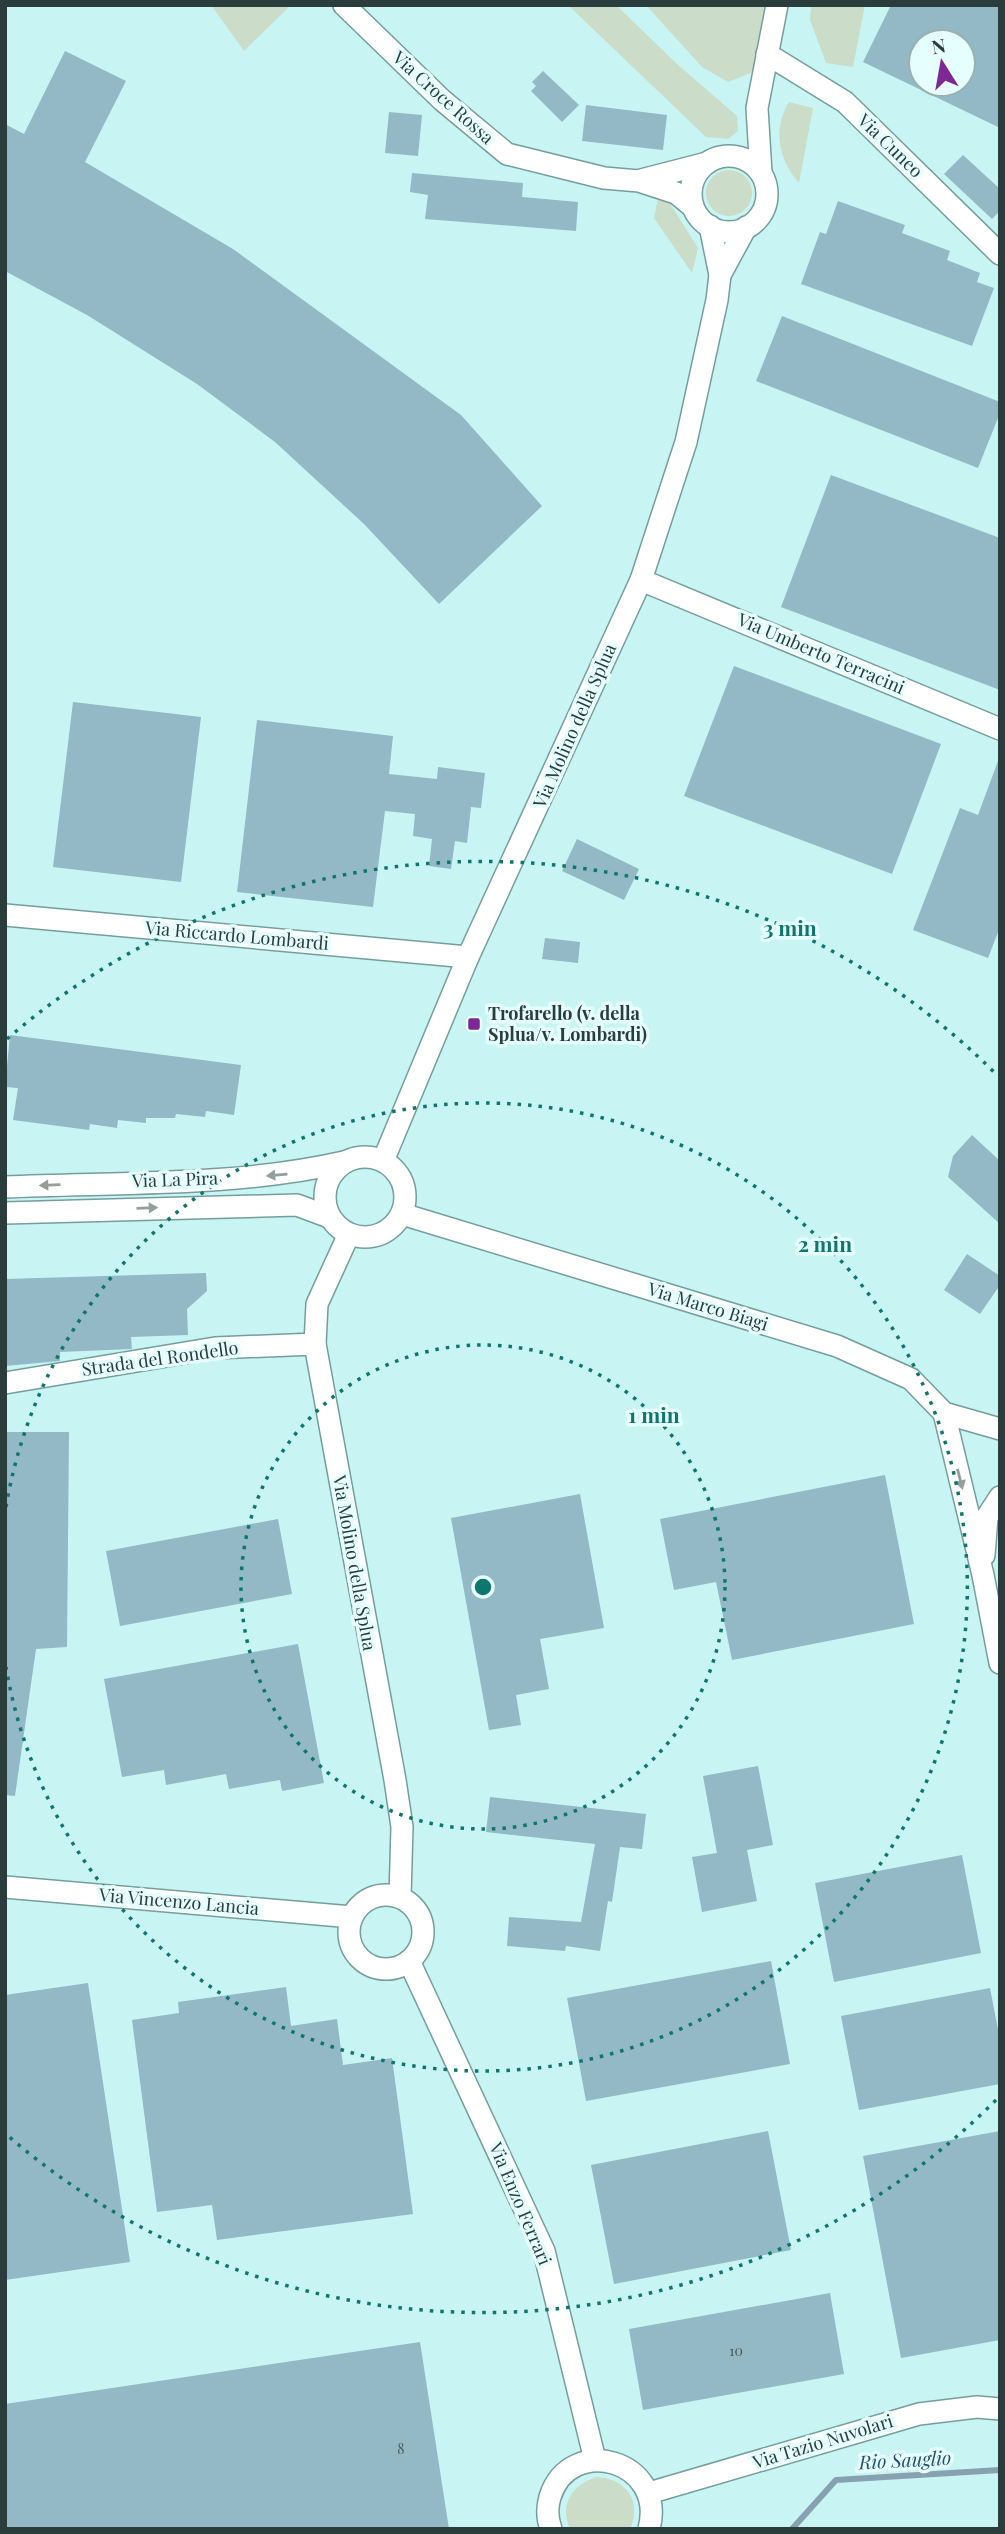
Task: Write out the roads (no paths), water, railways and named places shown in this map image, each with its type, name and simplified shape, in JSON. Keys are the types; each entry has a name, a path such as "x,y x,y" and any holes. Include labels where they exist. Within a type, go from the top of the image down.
{"street":[{"name":"Via Croce Rossa","path":"344,5 442,100 507,154 604,178 639,180 676,193 694,207"},
{"path":"757,108 761,173 767,197 764,210 746,228 722,231 710,226 694,207 692,182 706,163 729,155 746,133 757,108 777,5"},
{"name":"Via Cuneo","path":"767,54 845,102 1000,254"},
{"path":"729,155 753,164 761,173"},
{"name":"Via Croce Rossa","path":"639,180 706,163"},
{"name":"Via Molino della Splua","path":"710,226 720,275"},
{"name":"Via Molino della Splua","path":"383,1161 468,957 641,580 686,442 720,275 746,228"},
{"name":"Via Umberto Terracini","path":"641,580 1000,729"},
{"name":"Via Riccardo Lombardi","path":"5,915 468,957"},
{"path":"370,1157 383,1161 400,1178 404,1189 402,1214 395,1224 373,1237 349,1234 329,1217 324,1193 334,1170 344,1162 370,1157"},
{"name":"Via La Pira","path":"5,1187 248,1178 293,1174 344,1162"},
{"name":"Via La Pira","path":"5,1213 297,1205 329,1217"},
{"name":"Via Marco Biagi","path":"402,1214 837,1346 911,1380 944,1413 1000,1429"},
{"name":"Via Molino della Splua","path":"349,1234 317,1304 315,1344 400,1815 400,1897"},
{"name":"Strada del Rondello","path":"5,1383 215,1348 315,1344"},
{"path":"944,1413 983,1574 1000,1663"},
{"path":"983,1574 987,1517 1000,1497"},
{"name":"Via Vincenzo Lancia","path":"5,1887 352,1917"},
{"path":"377,1896 400,1897 409,1903 422,1921 422,1943 409,1961 386,1969 363,1961 350,1941 352,1917 358,1908 377,1896"},
{"name":"Via Enzo Ferrari","path":"409,1961 544,2250 595,2460"},
{"name":"Via Tazio Nuvolari","path":"649,2493 919,2414 977,2407 1000,2409"},
{"path":"551,2529 548,2505 553,2489 563,2474 578,2465 595,2460 612,2461 627,2468 640,2479 649,2493 652,2510 649,2529"}],"waterway":[{"name":"Rio Sauglio","path":"792,2529 836,2480 1000,2470"}],"place":[{"name":"Trofarello (v. della Splua/v. Lombardi)","path":"474,1024"}]}
